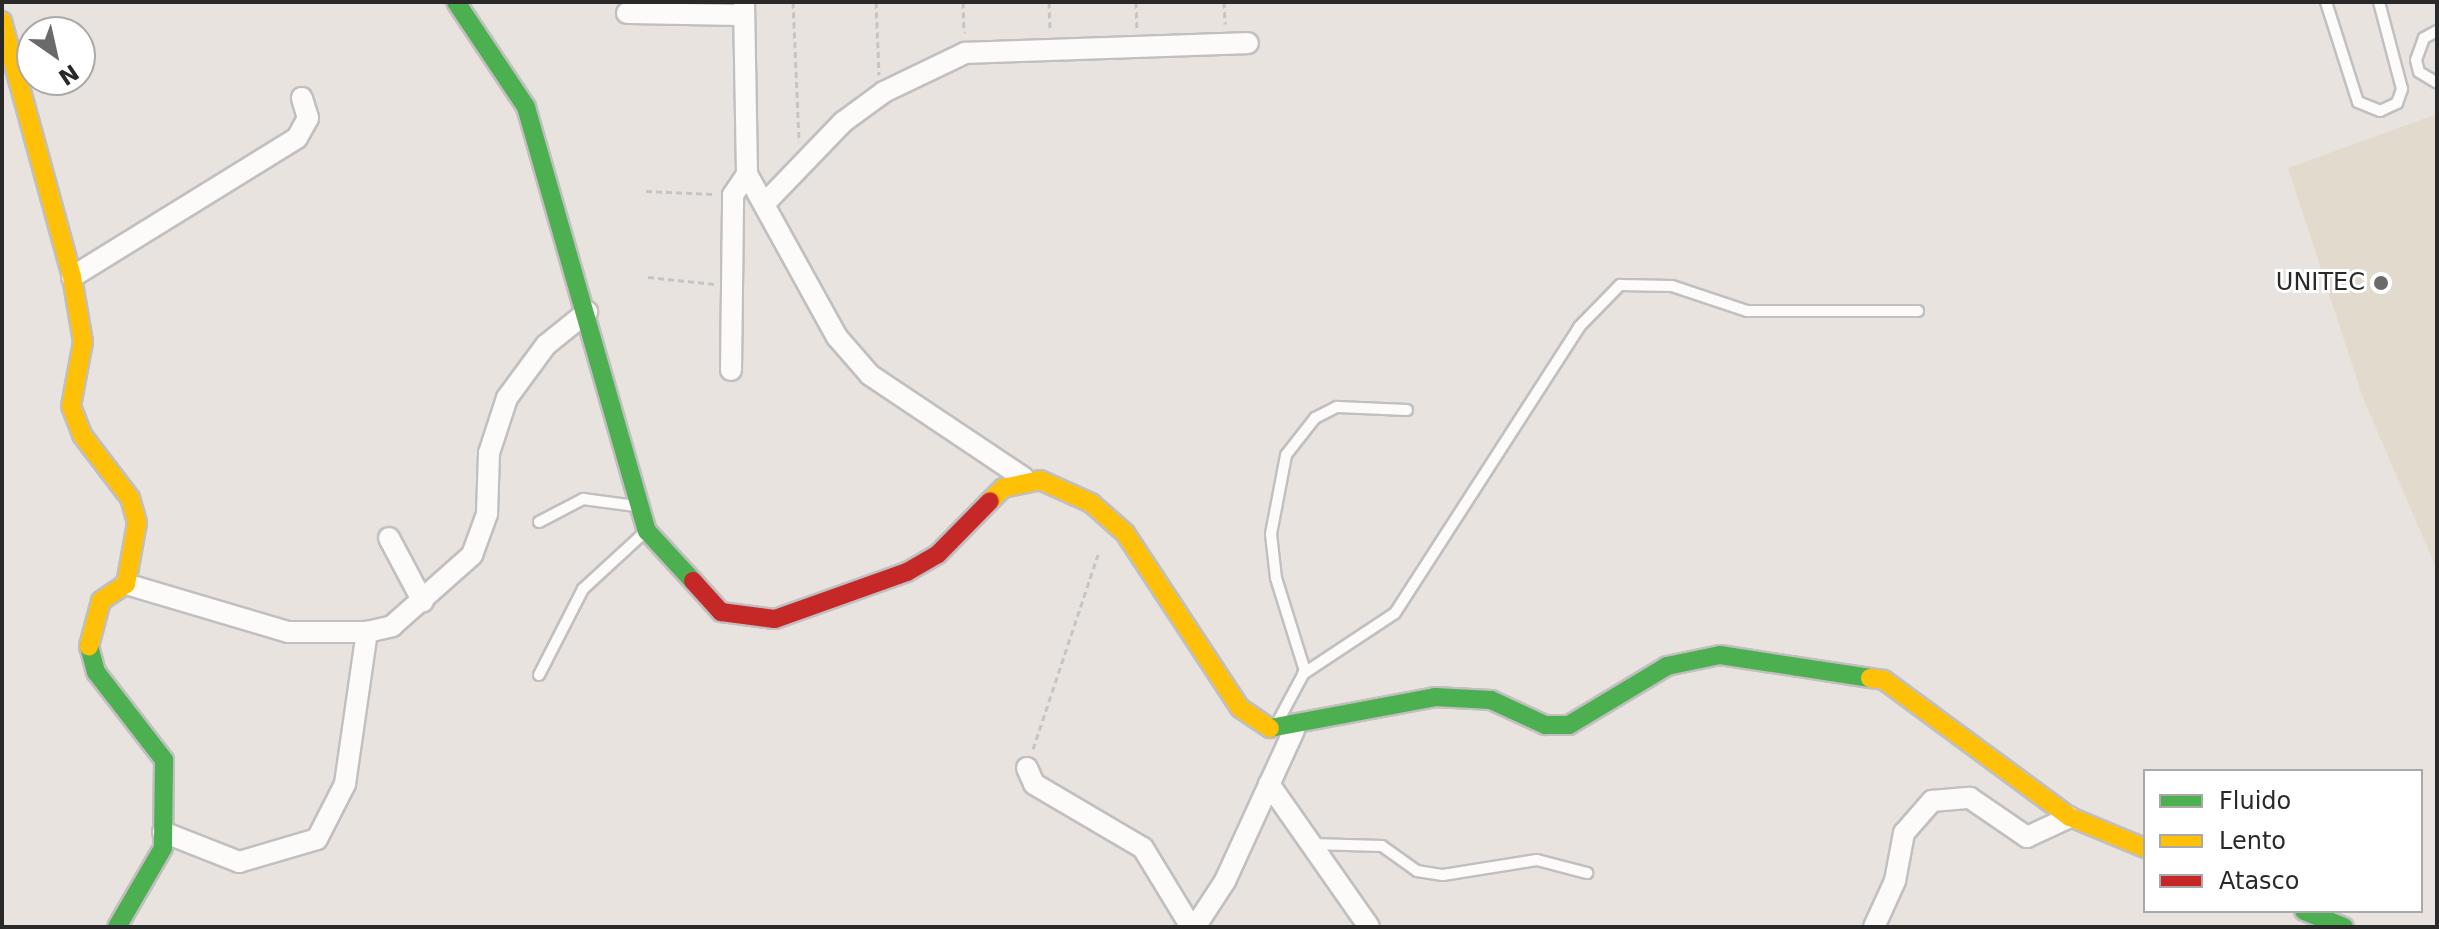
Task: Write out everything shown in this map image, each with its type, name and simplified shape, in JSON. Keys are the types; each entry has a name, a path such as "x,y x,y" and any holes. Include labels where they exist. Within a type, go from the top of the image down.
{"street":[{"path":"456,2 526,107 587,312 647,531 721,612 775,619 907,572 938,554 1003,488 1024,478"},
{"path":"627,13 743,9 747,174 733,195 727,285 731,370"},
{"path":"2,21 72,277 83,342 71,406 82,435 130,498 137,523 126,584 101,601 87,637 96,672 164,760 163,832 141,896 117,927"},
{"path":"767,201 800,166 880,95 965,53 1051,45 1248,43"},
{"path":"72,277 297,138 308,118 302,98"},
{"path":"747,174 767,201 850,357 1024,478 1062,488 1110,517 1240,708 1273,730 1294,730 1435,697 1491,700 1545,725 1569,725 1667,666 1720,655 1884,680 2070,817 2143,847"},
{"path":"126,584 288,632 367,632 392,626 423,602 472,555 487,514 489,453 507,398 546,345 587,312"},
{"path":"389,538 423,602"},
{"path":"163,832 239,862 317,839 345,784 367,632"},
{"path":"1027,768 1034,784 1143,848 1193,927 1294,730"},
{"path":"1269,784 1369,927"},
{"path":"1874,927 1895,881 1904,833 1932,801 1970,798 2027,837 2070,817"},
{"path":"2309,913 2344,927"}],"lane":[{"path":"2326,2 2358,102 2380,111 2397,103 2402,89 2379,2"},
{"path":"2437,31 2424,38 2416,60 2419,72 2437,83"},
{"path":"1273,730 1303,674 1395,613 1579,327 1620,285 1672,286 1747,311 1918,311"},
{"path":"1303,674 1271,534 1286,455 1315,418 1337,407 1407,410"},
{"path":"539,522 583,499 638,505"},
{"path":"539,675 583,589 647,531"},
{"path":"1312,844 1382,846 1417,871 1443,875 1537,860 1587,873"}],"path":[{"path":"793,2 800,166"},
{"path":"876,2 880,95"},
{"path":"963,2 965,53"},
{"path":"1049,2 1051,45"},
{"path":"1136,2 1138,44"},
{"path":"1224,2 1227,44"},
{"path":"646,191 733,195"},
{"path":"648,277 727,285"},
{"path":"1027,768 1098,555"}],"shaded area":[{"name":"UNITEC","path":"2437,114 2437,570 2363,398 2288,168"}],"traffic: fast":[{"path":"456,2 526,107 647,531 693,581"},
{"path":"89,646 96,672 164,760 163,848 117,927"},
{"path":"1270,728 1435,697 1491,700 1545,725 1569,725 1667,666 1720,655 1870,678"},
{"path":"2309,913 2344,927"}],"traffic: slow":[{"path":"2,21 72,277 83,342 71,406 82,435 130,498 137,523 126,584 101,601 89,646"},
{"path":"990,501 1003,488 1040,480 1091,503 1125,533 1240,708 1270,728"},
{"path":"1870,678 1884,680 2070,817 2143,847"}],"traffic: jam":[{"path":"693,581 721,612 775,619 907,572 938,554 990,501"}],"place":[{"name":"UNITEC","path":"2381,283"}]}
